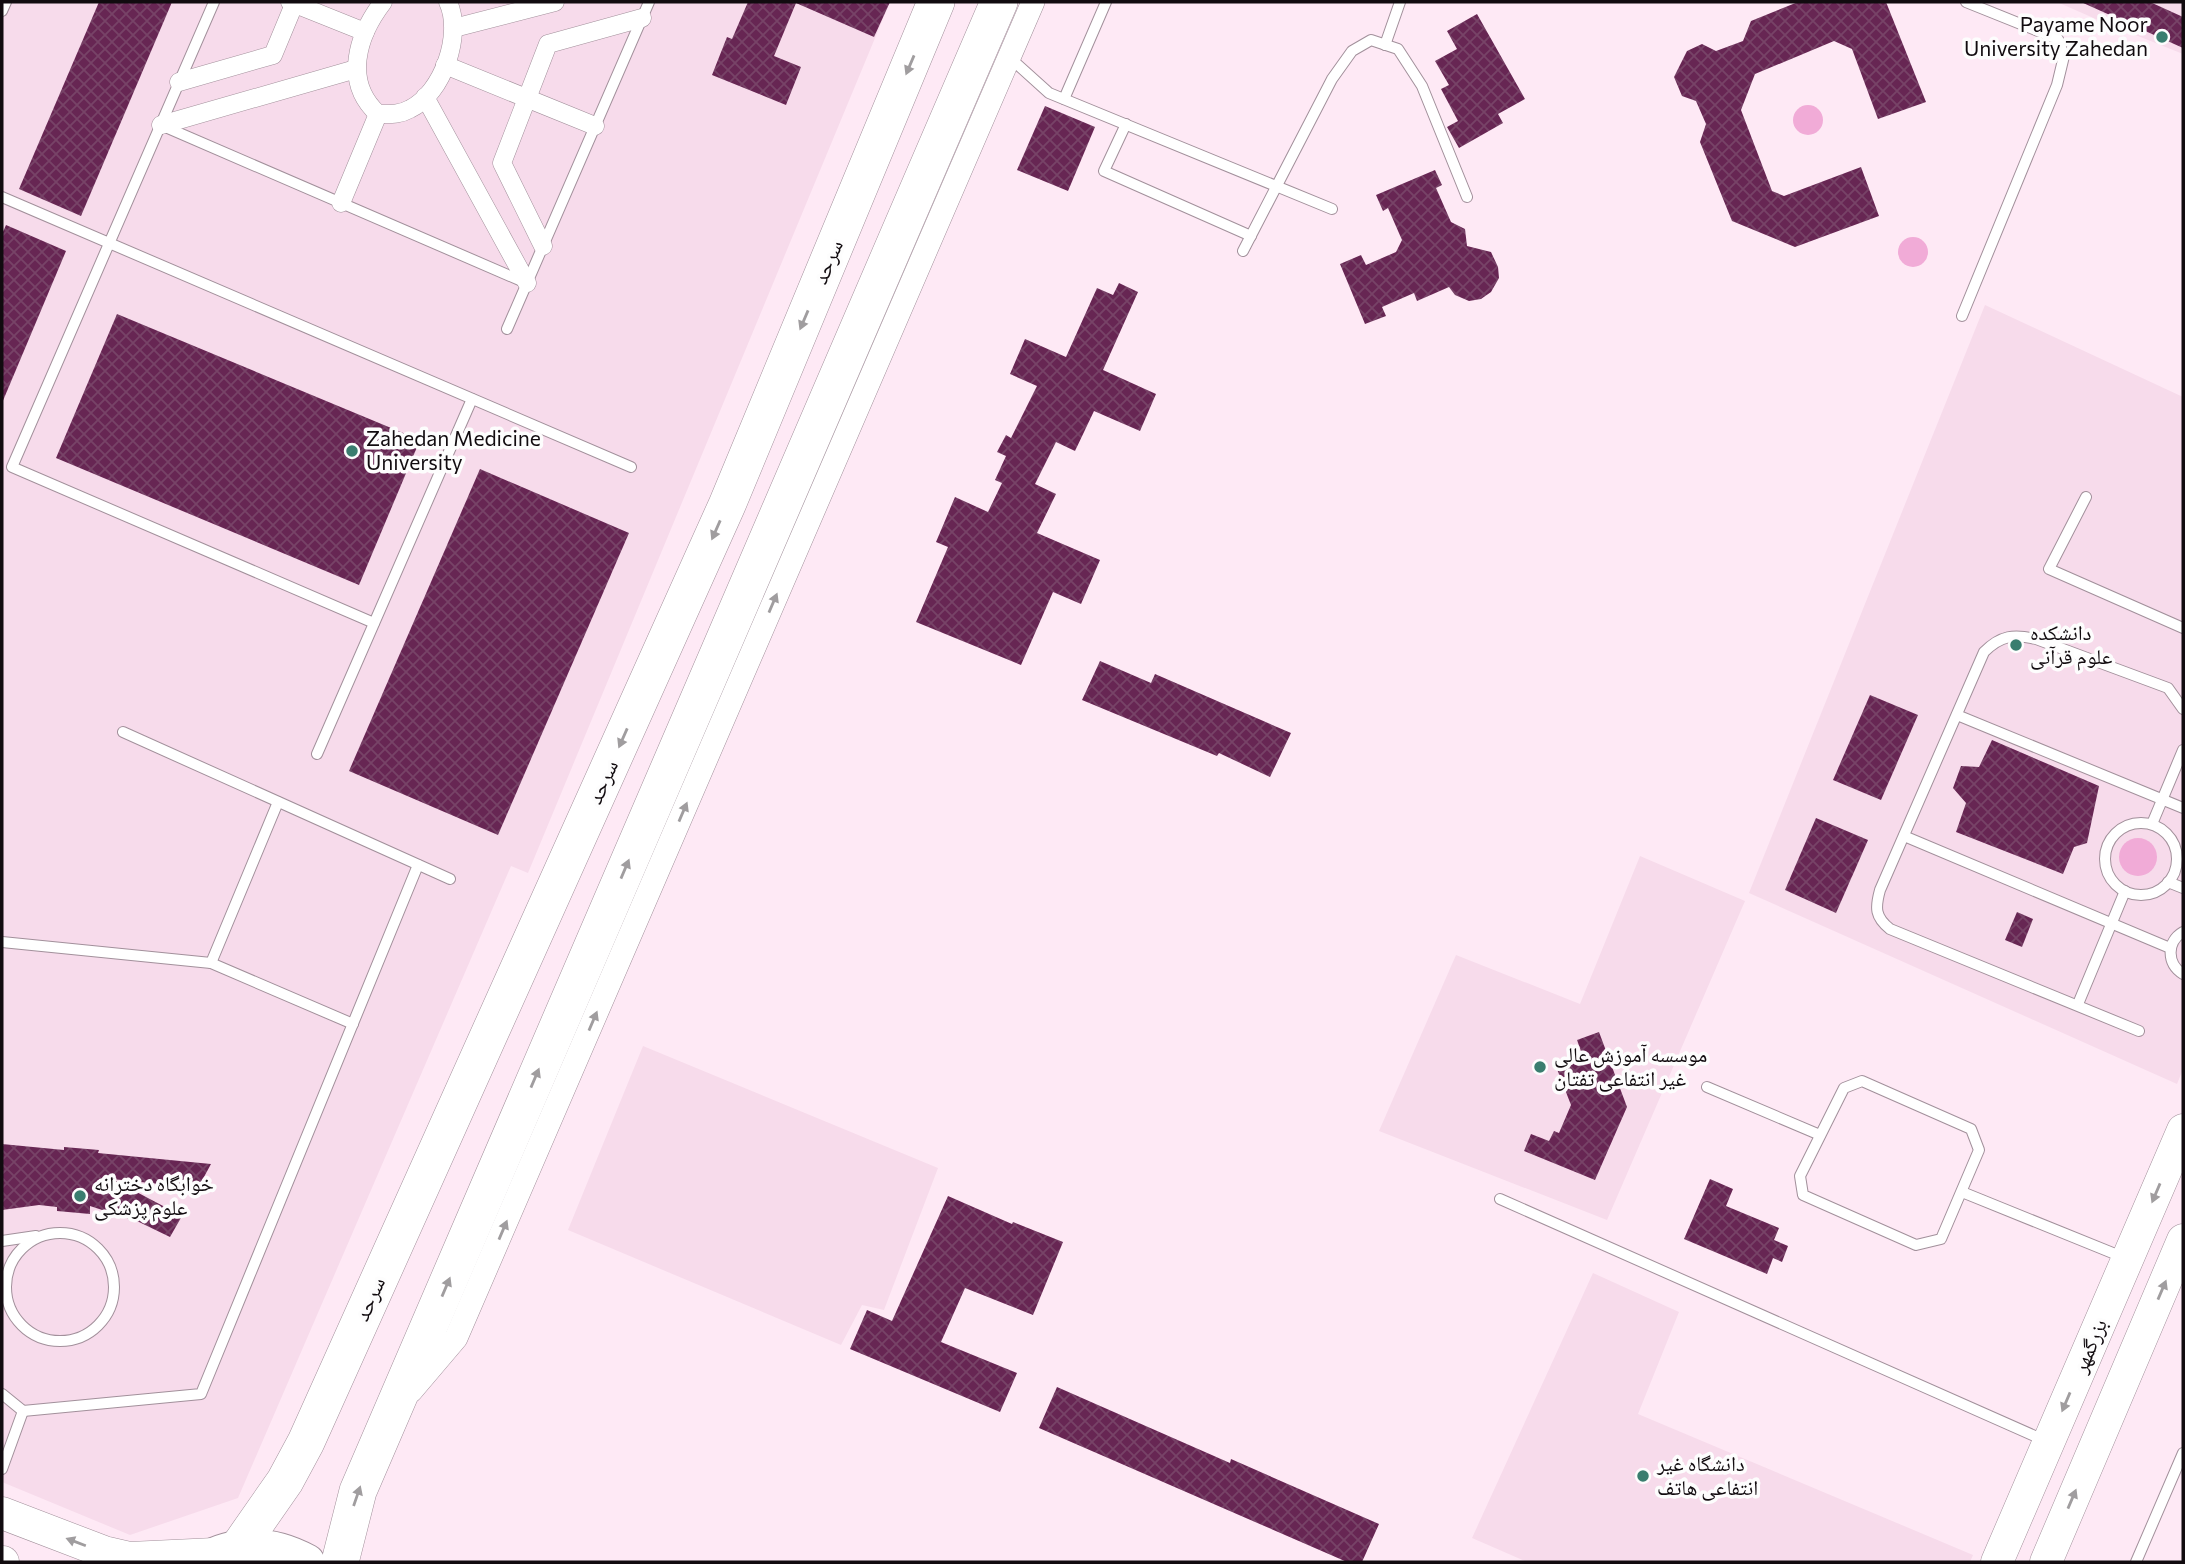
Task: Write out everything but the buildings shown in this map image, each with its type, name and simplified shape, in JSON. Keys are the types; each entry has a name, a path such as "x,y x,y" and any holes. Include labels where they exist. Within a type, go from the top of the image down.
{"highway":[{"name":"سرحد","path":"218,1554 285,1481 317,1417 727,505 936,2"},
{"path":"340,1562 358,1491 999,2"}],"main road":[{"name":"بزرگمهر","path":"1997,1562 2183,1130"},
{"name":"بزرگمهر","path":"2046,1562 2183,1240"},
{"path":"2,1513 104,1552 130,1558 218,1554 264,1546 289,1552 307,1562"}],"street":[{"path":"179,82 273,55 293,2 365,32"},
{"path":"383,2 365,32 356,69 357,85 364,102 378,114 397,114 413,108 425,97 445,65 454,29 448,2"},
{"path":"454,29 555,2"},
{"path":"393,1412 456,1338 1033,2"},
{"path":"543,246 502,163 548,44 646,10"},
{"path":"445,65 595,126"},
{"path":"161,125 356,69"},
{"path":"425,97 527,283"},
{"path":"341,203 378,114"}],"lane":[{"path":"2,11 6,2"},
{"path":"214,2 12,467 374,623"},
{"path":"1064,99 1106,2"},
{"path":"1385,45 1401,2"},
{"path":"1962,316 2057,85 2064,56 2058,39 1966,2"},
{"path":"507,330 646,10"},
{"path":"1242,251 1278,187 1332,79 1352,51 1371,40 1398,49 1422,86 1467,197"},
{"path":"1009,57 1049,93 1332,209"},
{"path":"1126,124 1104,171 1251,236"},
{"path":"161,125 527,283"},
{"path":"2,197 631,467"},
{"path":"317,754 472,399"},
{"path":"2086,497 2049,569 2183,628"},
{"path":"2139,1031 1889,929 1879,920 1875,908 1880,890 1984,652 1996,640 2015,635 2168,688 2183,709"},
{"path":"1957,715 2183,808"},
{"path":"122,732 450,879"},
{"path":"2152,824 2183,750"},
{"path":"211,963 278,802"},
{"path":"2152,824 2171,838 2180,862 2168,882 2148,894 2125,891 2108,874 2105,851 2110,840 2128,825 2152,824"},
{"path":"1904,836 2170,948"},
{"path":"2,1394 23,1412 201,1394 418,865"},
{"path":"2168,882 2183,888"},
{"path":"2078,1004 2125,891"},
{"path":"2183,932 2170,948 2172,964 2183,974"},
{"path":"2,942 211,963 353,1024"},
{"path":"1862,1081 1971,1129 1979,1150 1941,1238 1916,1245 1803,1195 1800,1176 1820,1135 1844,1088 1862,1081"},
{"path":"1707,1087 1820,1135"},
{"path":"1962,1192 2127,1260"},
{"path":"1500,1199 2049,1442"},
{"path":"2,1241 42,1235 71,1233 84,1238 105,1256 111,1269 113,1297 109,1311 90,1332 77,1338 64,1341 36,1335 19,1322 8,1304 6,1290 11,1262 24,1246 42,1235"},
{"path":"2,1469 23,1412"},
{"path":"2136,1562 2183,1453"}],"shaded area":[{"name":"Zahedan Medicine University","path":"2,2 890,2 528,873 511,866 238,1498 130,1535 2,1482"},
{"name":"Payame Noor University Zahedan","path":"2057,2 2183,2 2183,54 2098,20"},
{"path":"1808,105 1814,106 1822,114 1822,126 1814,134 1808,135 1802,134 1794,126 1793,120 1794,114 1802,106"},
{"path":"1913,237 1924,241 1928,252 1924,263 1913,267 1902,263 1898,252 1902,241"},
{"name":"دانشکده علوم قرآنی","path":"1985,305 2183,397 2183,1069 2177,1084 1749,893"},
{"path":"2138,838 2152,843 2157,857 2152,871 2138,876 2124,871 2119,857 2124,843"},
{"name":"موسسه آموزش عالی غیر انتفاعی تفتان","path":"1640,856 1745,901 1607,1220 1379,1131 1456,955 1580,1004"},
{"path":"643,1046 938,1168 884,1310 862,1305 841,1345 568,1230"},
{"name":"دانشگاه غیر انتفاعی هاتف","path":"1593,1273 1679,1312 1638,1414 1973,1555 1970,1562 1527,1562 1472,1538"}],"place":[{"name":"Payame Noor University Zahedan","path":"2162,37"},
{"name":"Zahedan Medicine University","path":"352,451"},
{"name":"دانشکده علوم قرآنی","path":"2016,645"},
{"name":"موسسه آموزش عالی غیر انتفاعی تفتان","path":"1540,1067"},
{"name":"خوابگاه دخترانه علوم پزشکی","path":"80,1196"},
{"name":"دانشگاه غیر انتفاعی هاتف","path":"1643,1476"}]}
